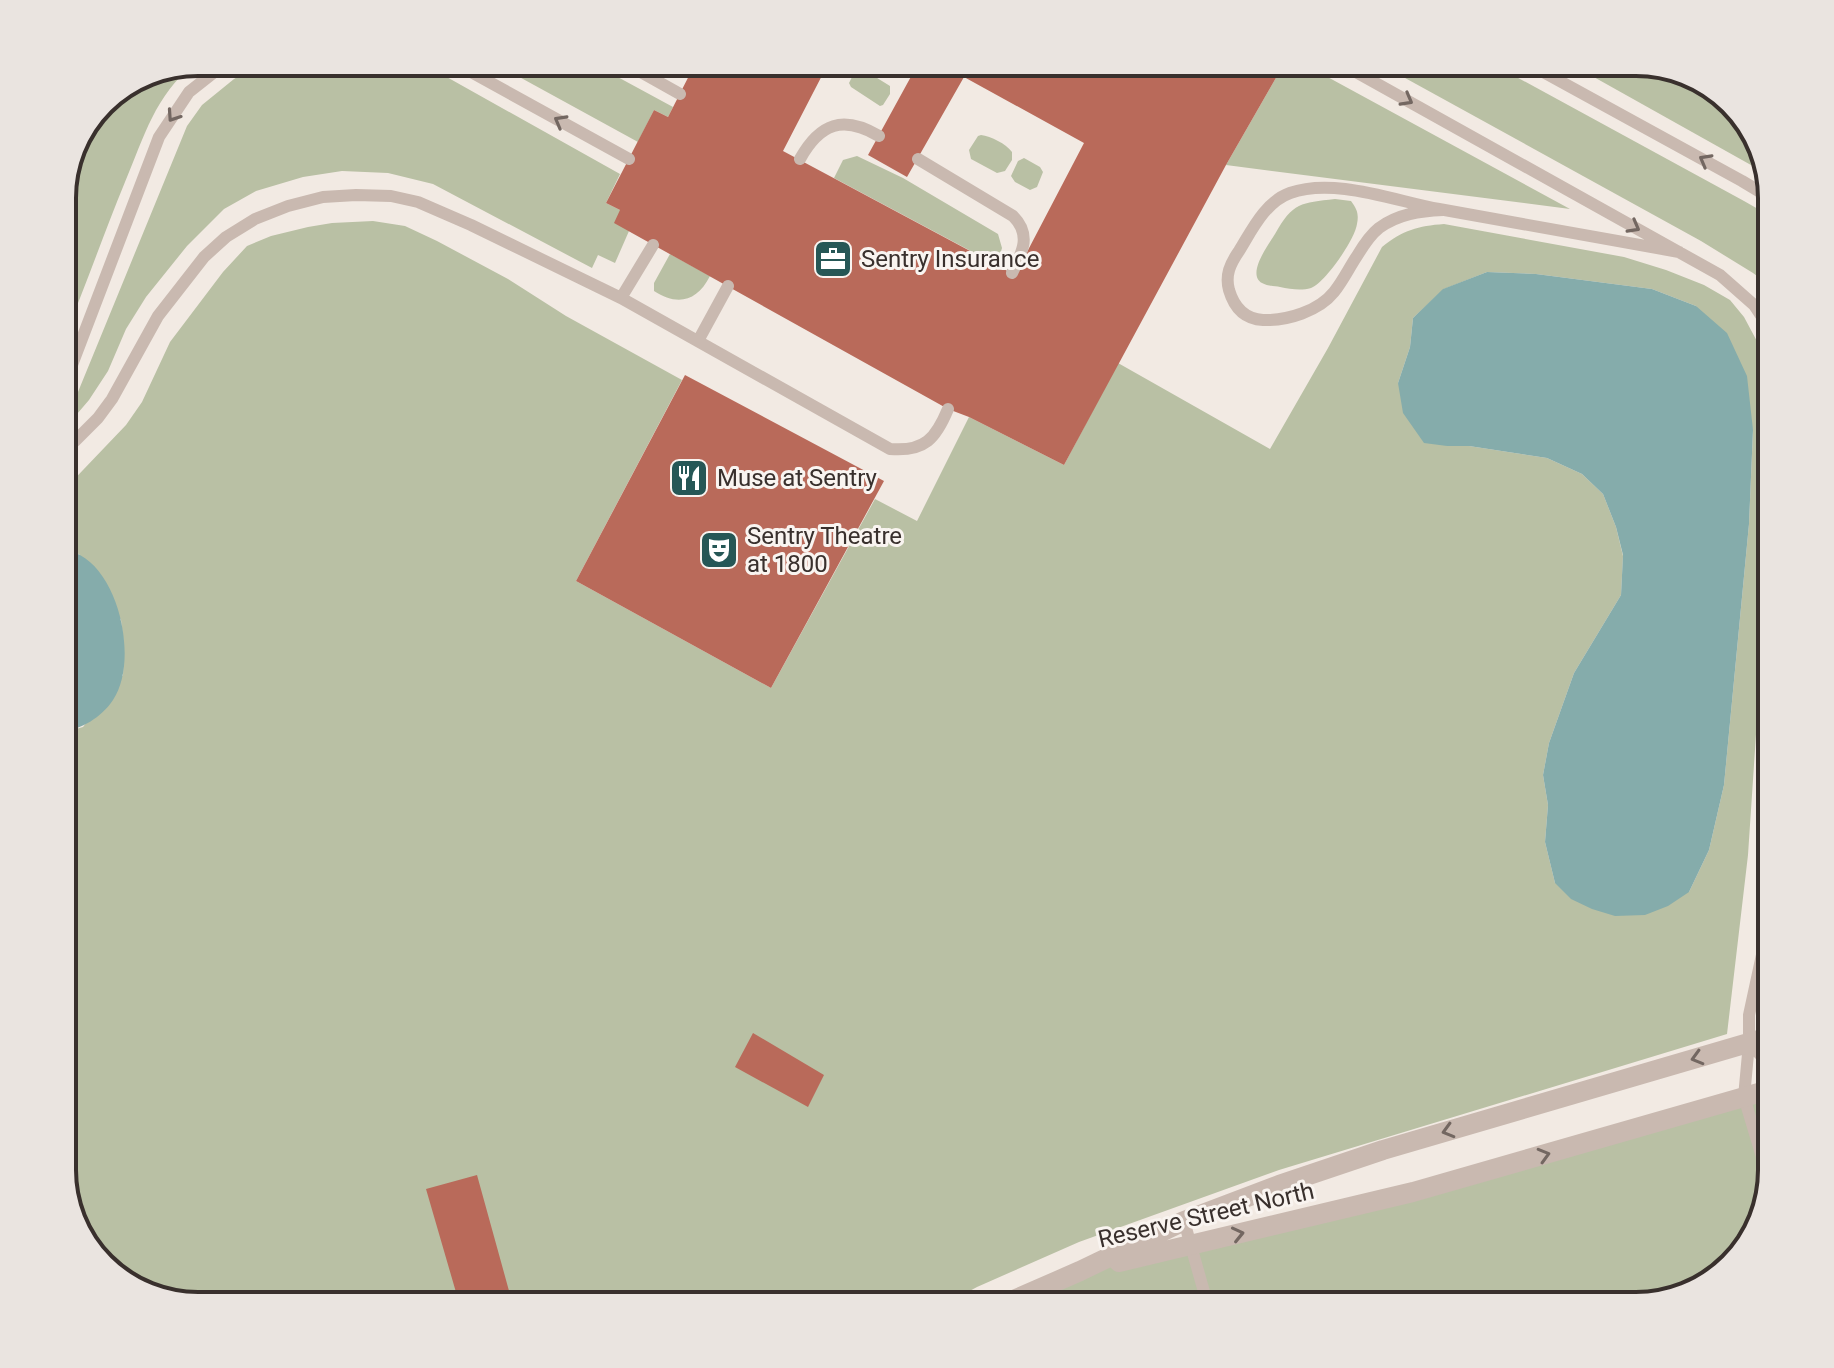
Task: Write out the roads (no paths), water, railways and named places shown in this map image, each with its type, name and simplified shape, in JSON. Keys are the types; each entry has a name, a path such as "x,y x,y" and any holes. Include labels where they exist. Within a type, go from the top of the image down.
{"street":[{"name":"Reserve Street North","path":"1080,1271 1184,1221 1279,1185 1383,1150 1758,1040"},
{"name":"Reserve Street North","path":"1080,1271 1413,1192 1758,1093"},
{"path":"1032,1292 1080,1271"}],"lane":[{"path":"76,354 159,137 189,92 209,76"},
{"path":"478,76 629,159"},
{"path":"648,76 680,94"},
{"path":"1363,76 1720,275 1758,311"},
{"path":"1551,76 1757,190"},
{"path":"800,159 812,140 833,127 856,125 879,136"},
{"path":"918,159 1020,223 1025,241 1012,273"},
{"path":"1443,210 1420,211 1383,225 1366,242 1334,292 1321,304 1302,313 1254,319 1236,307 1227,282 1231,263 1267,208 1288,193 1320,188 1359,192 1679,252"},
{"path":"76,440 112,399 158,316 204,257 226,237 255,219 288,206 323,197 356,195 391,196 418,202 471,225 621,298 890,449 921,446 941,426 948,409"},
{"path":"621,298 653,245"},
{"path":"698,341 728,286"},
{"path":"1758,973 1749,1015 1744,1097 1758,1144"},
{"path":"1749,1043 1758,1052"},
{"path":"1184,1221 1204,1292"}],"water":[{"path":"1487,272 1536,274 1652,289 1696,306 1727,333 1747,376 1753,430 1749,524 1724,785 1709,850 1689,892 1668,906 1645,915 1615,916 1571,899 1555,883 1545,842 1548,805 1543,775 1549,743 1574,673 1621,595 1623,555 1603,494 1582,474 1547,458 1469,446 1424,443 1403,413 1398,383 1410,347 1413,318 1443,289"},
{"path":"76,554 94,566 106,582 115,601 124,644 124,665 113,700 102,712 77,728"}],"place":[{"name":"Sentry Insurance","path":"833,259"},
{"name":"Muse at Sentry","path":"689,478"},
{"name":"Sentry Theatre at 1800","path":"719,550"}]}
